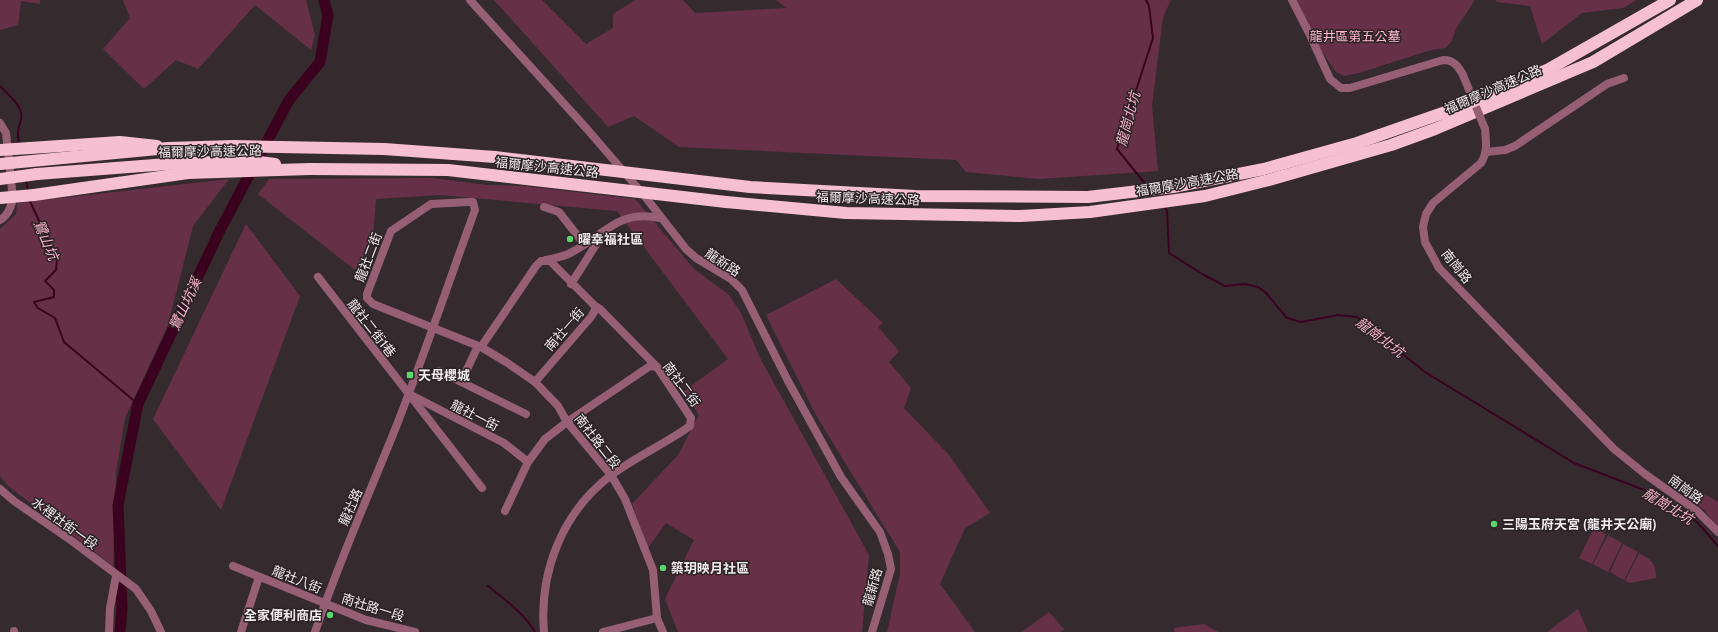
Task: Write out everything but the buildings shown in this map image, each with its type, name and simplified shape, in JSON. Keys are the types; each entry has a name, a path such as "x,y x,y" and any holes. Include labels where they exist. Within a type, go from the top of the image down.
{"highway":[{"name":"福爾摩沙高速公路","path":"0,164 168,148 234,146 384,149 495,157 750,187 915,196 1088,197 1173,187 1264,169 1357,143 1460,108 1549,69 1670,0"},
{"name":"福爾摩沙高速公路","path":"0,179 37,174 181,163 252,161 310,169 448,170 726,202 846,213 1021,216 1090,212 1205,196 1269,180 1391,145 1435,129 1593,62 1697,0"},
{"path":"0,150 120,142 168,148"},
{"path":"0,198 34,195 188,173 310,169"}],"street":[{"name":"龍新路","path":"470,0 587,129 642,194 660,218 696,258 731,279 742,290 788,381 841,477 880,532 888,554 891,569 872,632"},
{"path":"1292,0 1330,79 1341,88 1350,88 1443,60 1450,60 1458,65 1464,75 1485,129 1487,144 1486,152 1505,150 1515,146 1607,84 1624,78"},
{"path":"0,123 6,134 14,199 4,218 0,220"},
{"name":"南崗路","path":"1486,152 1480,163 1433,203 1426,214 1423,227 1425,242 1439,268 1614,448 1645,474 1697,511 1718,532"},
{"name":"龍社二街","path":"408,393 475,210 473,202 431,204 391,231 367,294 367,298 373,304 432,327"},
{"path":"544,207 559,212 584,244"},
{"path":"461,382 480,347 541,261 571,253 607,227 635,217 660,218"},
{"path":"571,284 607,227"},
{"name":"南社一街","path":"535,382 594,313 595,306 571,284 553,264 546,260"},
{"name":"龍社二街1巷","path":"318,278 482,488"},
{"path":"595,306 600,309 657,366"},
{"name":"南社路二段","path":"432,327 480,347 513,366 535,382 558,406 567,422 611,475 625,499 653,570 657,618 663,632"},
{"name":"南社二街","path":"505,511 528,462 545,439 567,422 650,366 657,366 692,418 690,426 611,475 579,506 557,543 548,570 544,591 544,632"},
{"path":"439,371 526,414"},
{"name":"龍社一街","path":"408,393 504,443 528,462"},
{"name":"龍社路","path":"316,632 354,525 372,487 408,393"},
{"name":"水裡社街一段","path":"0,489 14,501 72,541 116,576 136,589 151,611 161,632"},
{"name":"龍社八街","path":"233,566 325,604"},
{"path":"109,632 110,608 116,576"},
{"name":"龍社八街","path":"241,632 259,577"},
{"name":"南社路一段","path":"325,604 366,620 415,632"},
{"path":"603,632 657,618"}],"green space":[{"path":"0,0 40,0 40,4 21,1 18,25 0,30"},
{"path":"123,0 306,0 315,35 311,50 255,5 198,69 176,60 144,89 103,49 130,18"},
{"path":"494,0 542,0 586,44 613,28 613,14 635,0 683,0 695,13 786,8 776,0 1171,0 1163,17 1152,106 1158,171 1038,179 966,172 956,160 679,147 634,116 608,127"},
{"name":"龍井區第五公墓","path":"1292,0 1474,0 1457,27 1451,42 1445,48 1431,50 1345,76 1336,72 1329,62 1301,18"},
{"path":"1495,0 1637,0 1623,8 1582,13 1542,44 1530,6 1497,2"},
{"path":"432,178 487,185 524,186 635,199 694,269 729,295 741,313 760,358 869,555 862,632 678,632 665,599 694,540 666,523 648,548 632,504 678,455 699,415 683,392 728,359 617,211 440,195 376,199 373,236 367,251 355,270 258,194 269,179"},
{"path":"229,179 193,226 168,325 125,418 116,473 113,566 8,486 0,476 0,229 16,214 17,203"},
{"path":"246,224 300,296 221,510 153,419"},
{"path":"836,279 883,323 878,327 899,351 889,362 911,388 904,408 949,455 990,513 965,528 940,584 975,632 887,632 900,574 900,552 817,417 766,315"},
{"path":"1697,490 1718,502 1718,527 1703,509 1684,496 1689,491"},
{"path":"1594,528 1606,534 1592,564 1579,558"},
{"path":"1608,535 1622,543 1608,572 1593,564"},
{"path":"1623,544 1638,552 1624,580 1610,572"},
{"path":"1639,553 1652,562 1655,568 1656,578 1630,583 1625,581"},
{"path":"1578,609 1588,632 1547,632"},
{"path":"1049,612 1064,629 1060,632 1022,632"},
{"path":"1204,624 1218,632 1174,632 1174,628"}],"waterway":[{"name":"鷺山坑溪","path":"120,632 122,608 118,505 138,404 219,232 289,100 320,62 328,15 324,0"},
{"name":"龍崗北坑","path":"1146,0 1149,6 1153,38 1117,149 1147,186"},
{"name":"鷺山坑","path":"0,86 15,101 20,110 21,119 18,133 19,144"},
{"name":"鷺山坑","path":"26,180 28,191"},
{"name":"鷺山坑","path":"29,199 57,260 56,270 45,281 54,290 54,297 34,302 38,308 55,318 64,342 138,404"},
{"name":"龍崗北坑","path":"1164,207 1167,210 1169,253 1204,275 1225,286 1245,284 1258,287 1266,293 1287,318 1301,322 1338,315 1357,317 1425,372 1574,463 1652,493 1697,522 1718,546"},
{"path":"488,586 520,613 535,632"}],"place":[{"name":"曜幸福社區","path":"570,239"},
{"name":"天母櫻城","path":"410,375"},
{"name":"三陽玉府天宮 (龍井天公廟)","path":"1494,524"},
{"name":"築玥映月社區","path":"663,568"},
{"name":"全家便利商店","path":"330,615"}]}
